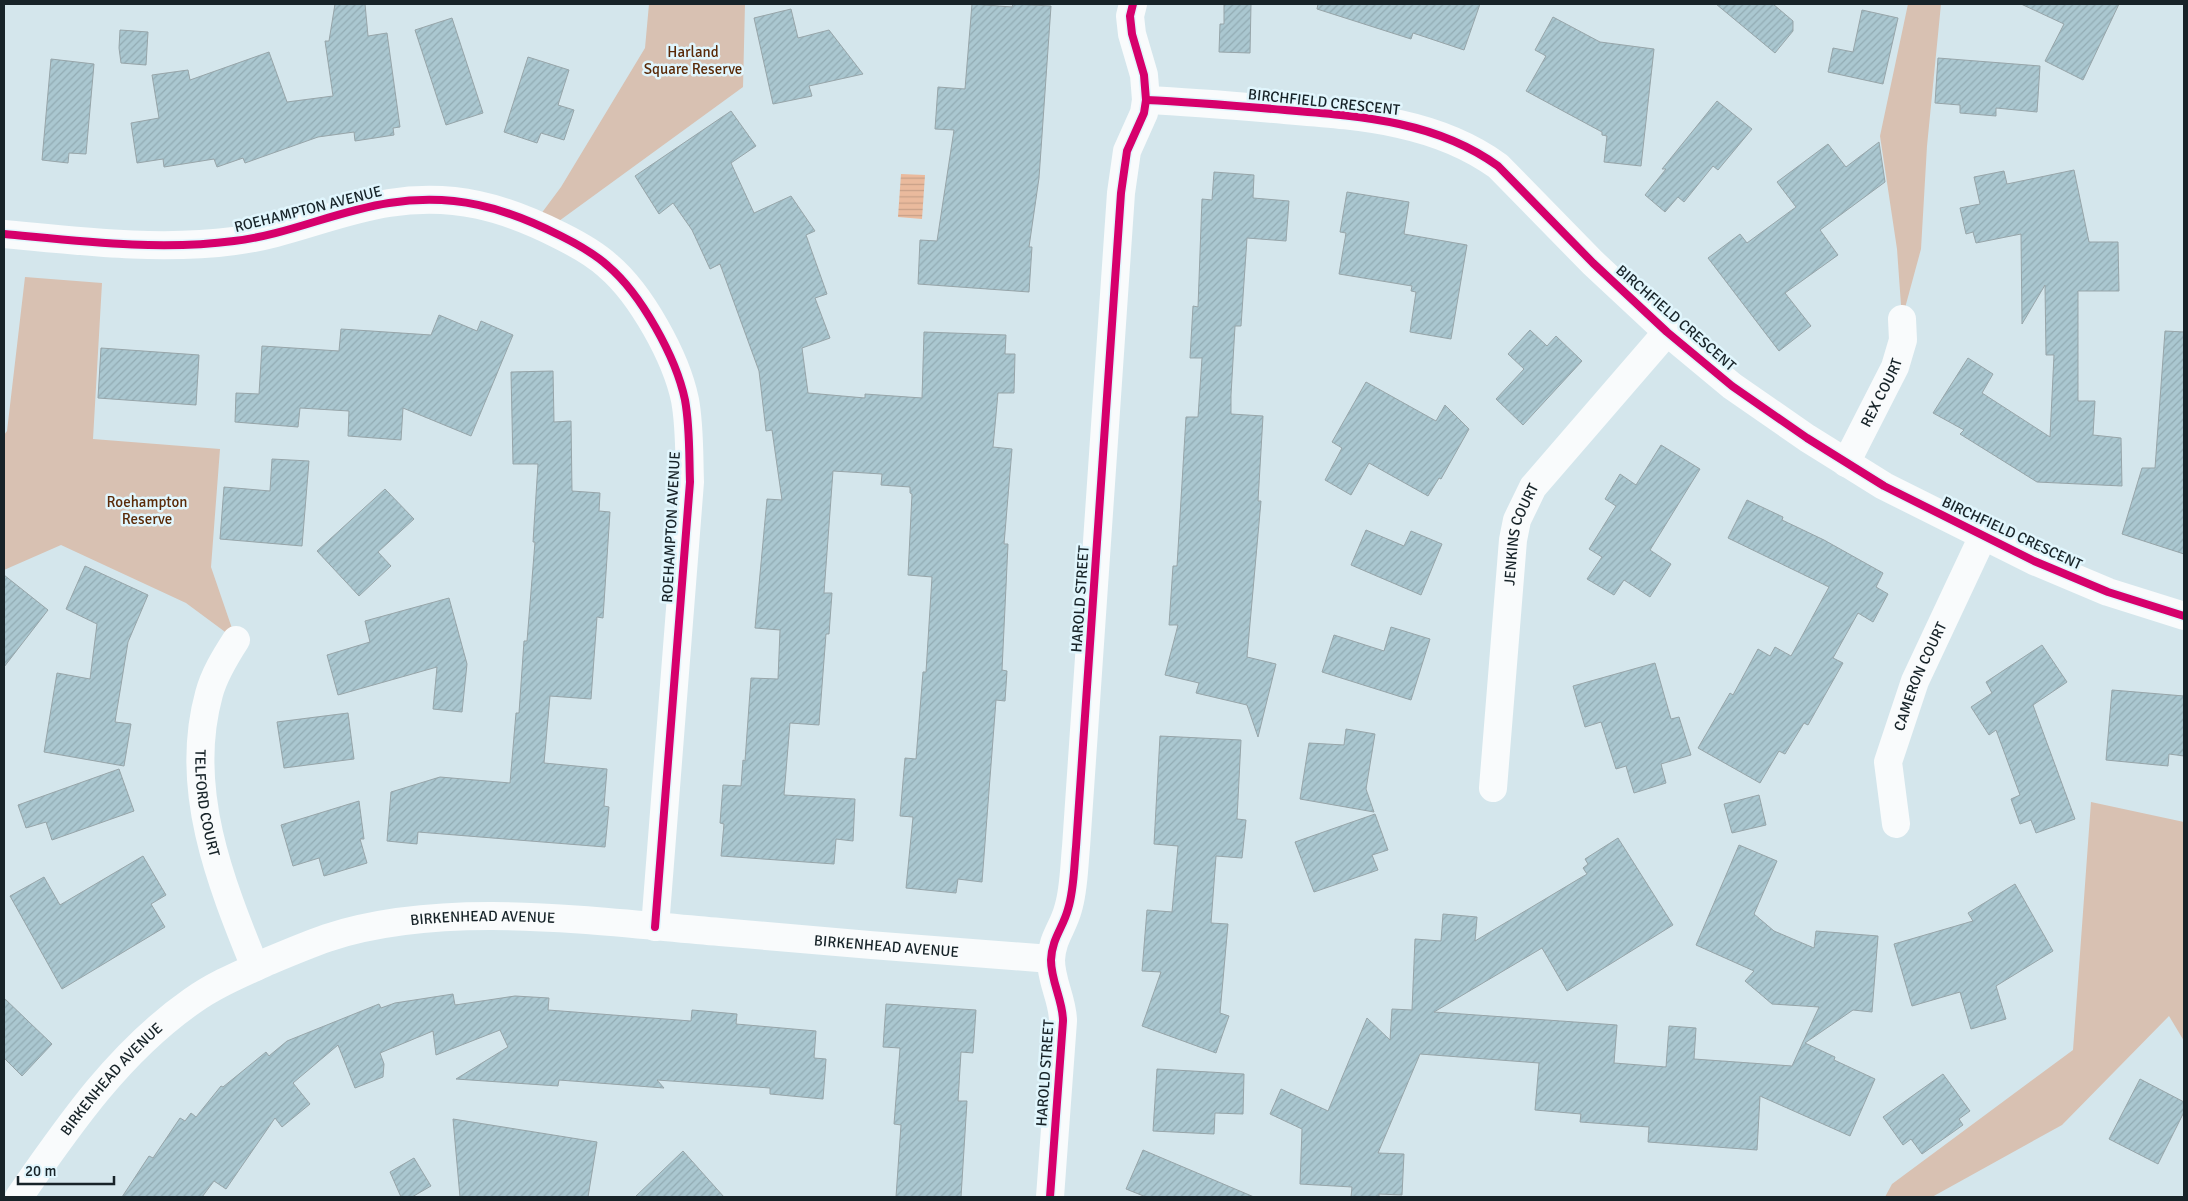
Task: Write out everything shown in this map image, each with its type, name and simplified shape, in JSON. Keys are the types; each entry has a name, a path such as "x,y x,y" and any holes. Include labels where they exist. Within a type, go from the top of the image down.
{"street":[{"name":"HAROLD STREET","path":"1050,1197 1063,1021 1063,1007 1055,983 1051,960 1054,938 1069,906 1076,847 1121,192 1128,151 1144,113 1146,100 1144,75 1132,34 1130,16 1133,4"},
{"name":"BIRCHFIELD CRESCENT","path":"1146,100 1300,111 1396,122 1430,131 1460,142 1498,166 1593,263 1667,332 1750,399 1846,463 1884,486 2034,562 2108,592 2184,616"},
{"name":"ROEHAMPTON AVENUE","path":"4,234 162,245 208,244 288,231 348,212 390,203 456,201 491,206 525,218 578,245 609,266 636,297 658,332 672,360 684,399 689,440 690,482 655,927"},
{"name":"REX COURT","path":"1846,463 1896,367 1903,340 1902,319"},
{"name":"JENKINS COURT","path":"1494,788 1512,540 1517,520 1533,487 1667,332"},
{"name":"CAMERON COURT","path":"1896,824 1888,762 1915,681 1983,536"},
{"name":"TELFORD COURT","path":"236,640 221,664 209,693 202,727 199,764 204,812 212,848 226,896 255,967"},
{"name":"BIRKENHEAD AVENUE","path":"18,1197 97,1089 123,1061 192,1001 218,985 255,967 328,938 394,923 432,919 529,917 1051,960"},
{"path":"4,1187 18,1197"}],"green space":[{"name":"Harland Square Reserve","path":"649,4 745,4 743,87 548,229 535,222 561,187 645,48"},
{"path":"1908,4 1941,4 1927,146 1921,249 1902,319 1897,249 1880,136"},
{"name":"Roehampton Reserve","path":"25,277 102,283 93,439 220,449 211,567 236,640 186,603 61,545 4,570 4,435 7,431"},
{"path":"2091,802 2184,822 2184,1041 2169,1016 2062,1125 1932,1197 1885,1197 1892,1184 2073,1050"}],"shaded area":[{"path":"901,174 925,175 922,219 898,217"}],"building":[{"path":"335,4 365,4 368,36 387,33 400,127 393,128 394,135 355,141 354,132 318,137 245,163 243,158 217,167 214,159 164,167 163,159 137,163 131,123 159,118 152,75 188,70 190,80 269,52 287,102 333,96 325,41 329,41"},
{"path":"972,4 1012,7 1013,4 1051,6 1039,178 1029,247 1032,247 1029,292 918,284 920,240 937,241 954,130 935,129 938,87 965,89"},
{"path":"1224,4 1251,4 1250,53 1219,52 1220,24 1224,24"},
{"path":"1318,4 1480,4 1464,50 1413,33 1411,39 1317,9"},
{"path":"1716,4 1773,4 1793,21 1793,31 1775,53"},
{"path":"2021,4 2119,4 2083,80 2045,61 2064,24"},
{"path":"791,9 798,38 829,30 863,74 809,86 812,96 773,104 754,18"},
{"path":"1862,10 1898,18 1883,84 1828,72 1833,48 1853,52"},
{"path":"1553,17 1600,42 1654,49 1641,166 1604,162 1607,136 1602,135 1602,132 1526,91 1546,56 1535,50"},
{"path":"452,18 483,113 446,125 415,30"},
{"path":"120,30 148,32 146,65 121,63 119,48"},
{"path":"528,57 569,70 558,105 574,110 564,140 541,133 537,143 504,132"},
{"path":"1938,58 2040,66 2037,112 1996,108 1996,116 1960,113 1960,105 1935,103"},
{"path":"51,59 94,64 86,154 69,153 68,163 42,160"},
{"path":"1717,101 1752,129 1718,170 1713,166 1684,202 1678,197 1665,212 1645,195 1666,169 1662,169"},
{"path":"731,111 756,146 731,163 754,213 791,196 815,231 806,235 827,294 815,298 830,338 802,348 808,393 865,398 865,394 922,398 924,332 1006,335 1005,354 1015,354 1014,393 998,393 993,447 1012,449 1004,544 1008,544 1002,670 1007,671 1005,701 996,700 982,882 958,879 956,893 906,888 913,817 900,816 905,758 916,759 923,672 926,672 932,577 908,575 912,494 910,493 910,487 881,485 882,474 833,471 824,593 832,593 829,634 826,634 819,725 790,723 784,795 855,799 853,841 836,839 834,864 721,856 724,824 720,823 723,785 741,786 743,760 745,761 751,678 778,679 780,630 755,628 767,499 782,500 772,430 766,431 759,371 720,264 710,269 692,230 673,203 659,214 635,176"},
{"path":"1879,142 1885,182 1820,230 1838,255 1785,293 1811,326 1779,351 1708,258 1740,234 1747,243 1796,207 1777,182 1828,144 1846,167"},
{"path":"2074,170 2089,242 2118,242 2119,291 2078,291 2078,401 2095,401 2093,435 2121,438 2122,486 2037,482 1960,434 1964,430 1933,413 1968,358 1993,374 1982,393 2050,437 2054,355 2046,355 2045,285 2022,324 2021,234 1976,243 1973,232 1966,234 1960,208 1980,204 1974,177 2004,171 2007,184"},
{"path":"1214,172 1254,175 1253,198 1289,201 1286,241 1247,238 1241,326 1235,326 1231,395 1231,414 1263,416 1258,501 1261,501 1247,657 1276,664 1258,737 1247,705 1196,693 1199,683 1165,675 1178,625 1169,625 1173,566 1177,566 1186,417 1198,417 1202,358 1190,358 1193,306 1198,307 1202,199 1212,200"},
{"path":"1347,192 1409,202 1404,234 1467,245 1451,339 1410,332 1416,292 1411,291 1412,286 1339,274 1346,233 1340,232"},
{"path":"439,315 477,331 481,321 513,335 471,436 403,408 401,440 348,436 349,411 300,408 298,427 235,422 236,393 259,394 262,346 339,351 341,329 431,335"},
{"path":"1530,330 1547,346 1556,336 1582,361 1523,425 1496,399 1524,369 1508,354"},
{"path":"2165,331 2184,332 2184,554 2122,534 2142,468 2155,468"},
{"path":"101,348 199,355 196,405 98,398"},
{"path":"553,371 554,422 571,421 572,491 600,493 599,511 610,512 603,618 597,617 591,699 550,696 544,763 607,769 604,806 609,807 605,847 418,832 417,844 387,841 391,792 440,777 510,783 516,713 519,713 524,641 527,641 535,542 533,542 538,464 513,464 511,372"},
{"path":"1366,382 1436,421 1445,405 1469,429 1441,479 1439,478 1428,496 1369,463 1351,495 1325,480 1342,448 1332,442"},
{"path":"1661,445 1700,469 1650,550 1671,564 1650,597 1624,580 1614,595 1587,579 1602,557 1589,549 1616,506 1605,499 1620,474 1636,485"},
{"path":"272,459 309,461 302,546 220,539 224,487 270,491"},
{"path":"385,489 414,519 378,552 391,566 359,596 317,551"},
{"path":"1747,500 1783,517 1782,520 1824,540 1883,573 1876,587 1888,594 1873,622 1858,613 1833,658 1843,663 1808,725 1804,723 1785,754 1779,751 1760,783 1698,748 1730,693 1733,695 1758,649 1770,656 1775,647 1791,656 1829,587 1728,538"},
{"path":"1366,530 1404,546 1411,531 1442,544 1421,595 1351,565"},
{"path":"85,566 148,595 128,642 115,722 131,724 124,766 44,752 57,673 90,679 97,624 66,609"},
{"path":"4,575 48,610 4,667"},
{"path":"449,598 467,664 462,712 433,709 437,667 338,695 327,655 370,642 365,621"},
{"path":"1391,627 1430,639 1411,700 1322,672 1334,635 1384,651"},
{"path":"2042,645 2067,682 2033,705 2075,819 2036,833 2031,820 2020,824 2011,799 2020,795 1996,730 1989,735 1971,707 1992,693 1986,682"},
{"path":"1655,663 1671,719 1679,717 1691,755 1661,764 1666,783 1634,793 1626,766 1616,769 1601,722 1585,727 1573,686"},
{"path":"2112,690 2184,696 2184,756 2169,754 2168,766 2106,760"},
{"path":"348,713 354,759 284,768 277,722"},
{"path":"1346,729 1375,734 1366,789 1374,812 1300,799 1309,743 1344,745"},
{"path":"1160,736 1241,740 1237,819 1246,820 1242,858 1216,856 1211,923 1228,924 1220,1013 1229,1016 1216,1053 1142,1026 1161,972 1142,971 1147,910 1172,912 1178,846 1154,844"},
{"path":"119,769 134,811 52,840 46,822 26,828 18,805"},
{"path":"1759,795 1766,825 1732,833 1724,804"},
{"path":"359,801 364,839 360,839 367,863 324,876 319,858 293,866 281,825"},
{"path":"1375,814 1388,850 1372,855 1378,870 1314,892 1295,842"},
{"path":"1618,838 1673,925 1567,991 1542,948 1434,1012 1617,1025 1614,1063 1666,1067 1669,1026 1696,1028 1694,1059 1792,1066 1819,1007 1772,1004 1745,981 1754,971 1696,945 1739,845 1777,861 1754,914 1774,931 1814,948 1816,931 1878,936 1872,1012 1853,1010 1805,1043 1835,1057 1834,1060 1875,1079 1850,1136 1760,1096 1757,1150 1648,1142 1649,1127 1580,1122 1581,1114 1535,1110 1539,1063 1420,1054 1378,1153 1404,1154 1402,1195 1379,1194 1379,1197 1351,1197 1352,1187 1300,1184 1302,1129 1270,1114 1281,1089 1328,1111 1367,1018 1390,1040 1392,1009 1412,1010 1415,939 1441,941 1443,914 1477,917 1475,941 1587,874 1583,868 1588,864 1585,859"},
{"path":"143,856 166,895 151,904 165,927 62,989 10,896 44,877 60,905"},
{"path":"2015,884 2053,951 1996,986 2006,1019 1971,1029 1960,992 1912,1006 1894,944 1973,921 1968,913"},
{"path":"453,994 455,1005 515,996 549,998 548,1010 691,1021 692,1010 737,1014 736,1024 816,1031 814,1058 826,1059 823,1099 770,1094 770,1088 657,1080 664,1088 559,1080 558,1086 456,1079 508,1047 500,1030 436,1055 433,1031 380,1053 384,1064 383,1077 355,1088 338,1045 293,1083 310,1104 282,1127 275,1118 226,1189 214,1181 202,1197 122,1197 149,1156 153,1158 180,1118 185,1121 191,1113 196,1117 221,1086 223,1087 266,1052 269,1056 287,1041 379,1004 381,1008 395,1003"},
{"path":"4,998 52,1044 22,1076 4,1058"},
{"path":"886,1004 976,1010 973,1053 961,1052 958,1101 967,1101 961,1197 896,1197 901,1125 894,1124 900,1048 883,1047"},
{"path":"1157,1069 1244,1074 1243,1114 1215,1113 1214,1134 1153,1131"},
{"path":"1943,1074 1970,1111 1959,1119 1963,1125 1922,1154 1911,1139 1903,1145 1883,1117"},
{"path":"2140,1079 2184,1102 2184,1112 2158,1164 2109,1139"},
{"path":"453,1119 597,1142 588,1197 460,1197"},
{"path":"1143,1150 1254,1197 1146,1197 1126,1189"},
{"path":"683,1151 724,1197 635,1197"},
{"path":"414,1158 431,1186 412,1197 401,1197 390,1172"}],"cycle path":[{"path":"1050,1197 1063,1021 1051,960 1053,945 1068,909 1074,878 1121,193 1127,151 1144,113 1146,100 1144,75 1132,34 1130,16 1133,4"},
{"path":"1146,100 1369,118 1423,130 1449,139 1474,151 1498,166 1593,263 1667,332 1732,386 1807,438 1884,486 2034,561 2108,592 2184,616"},
{"path":"4,234 119,244 205,244 273,234 350,211 389,203 413,200 457,201 499,210 540,226 592,253 620,278 633,293 656,327 674,365 685,400 689,431 690,482 655,927"}]}
